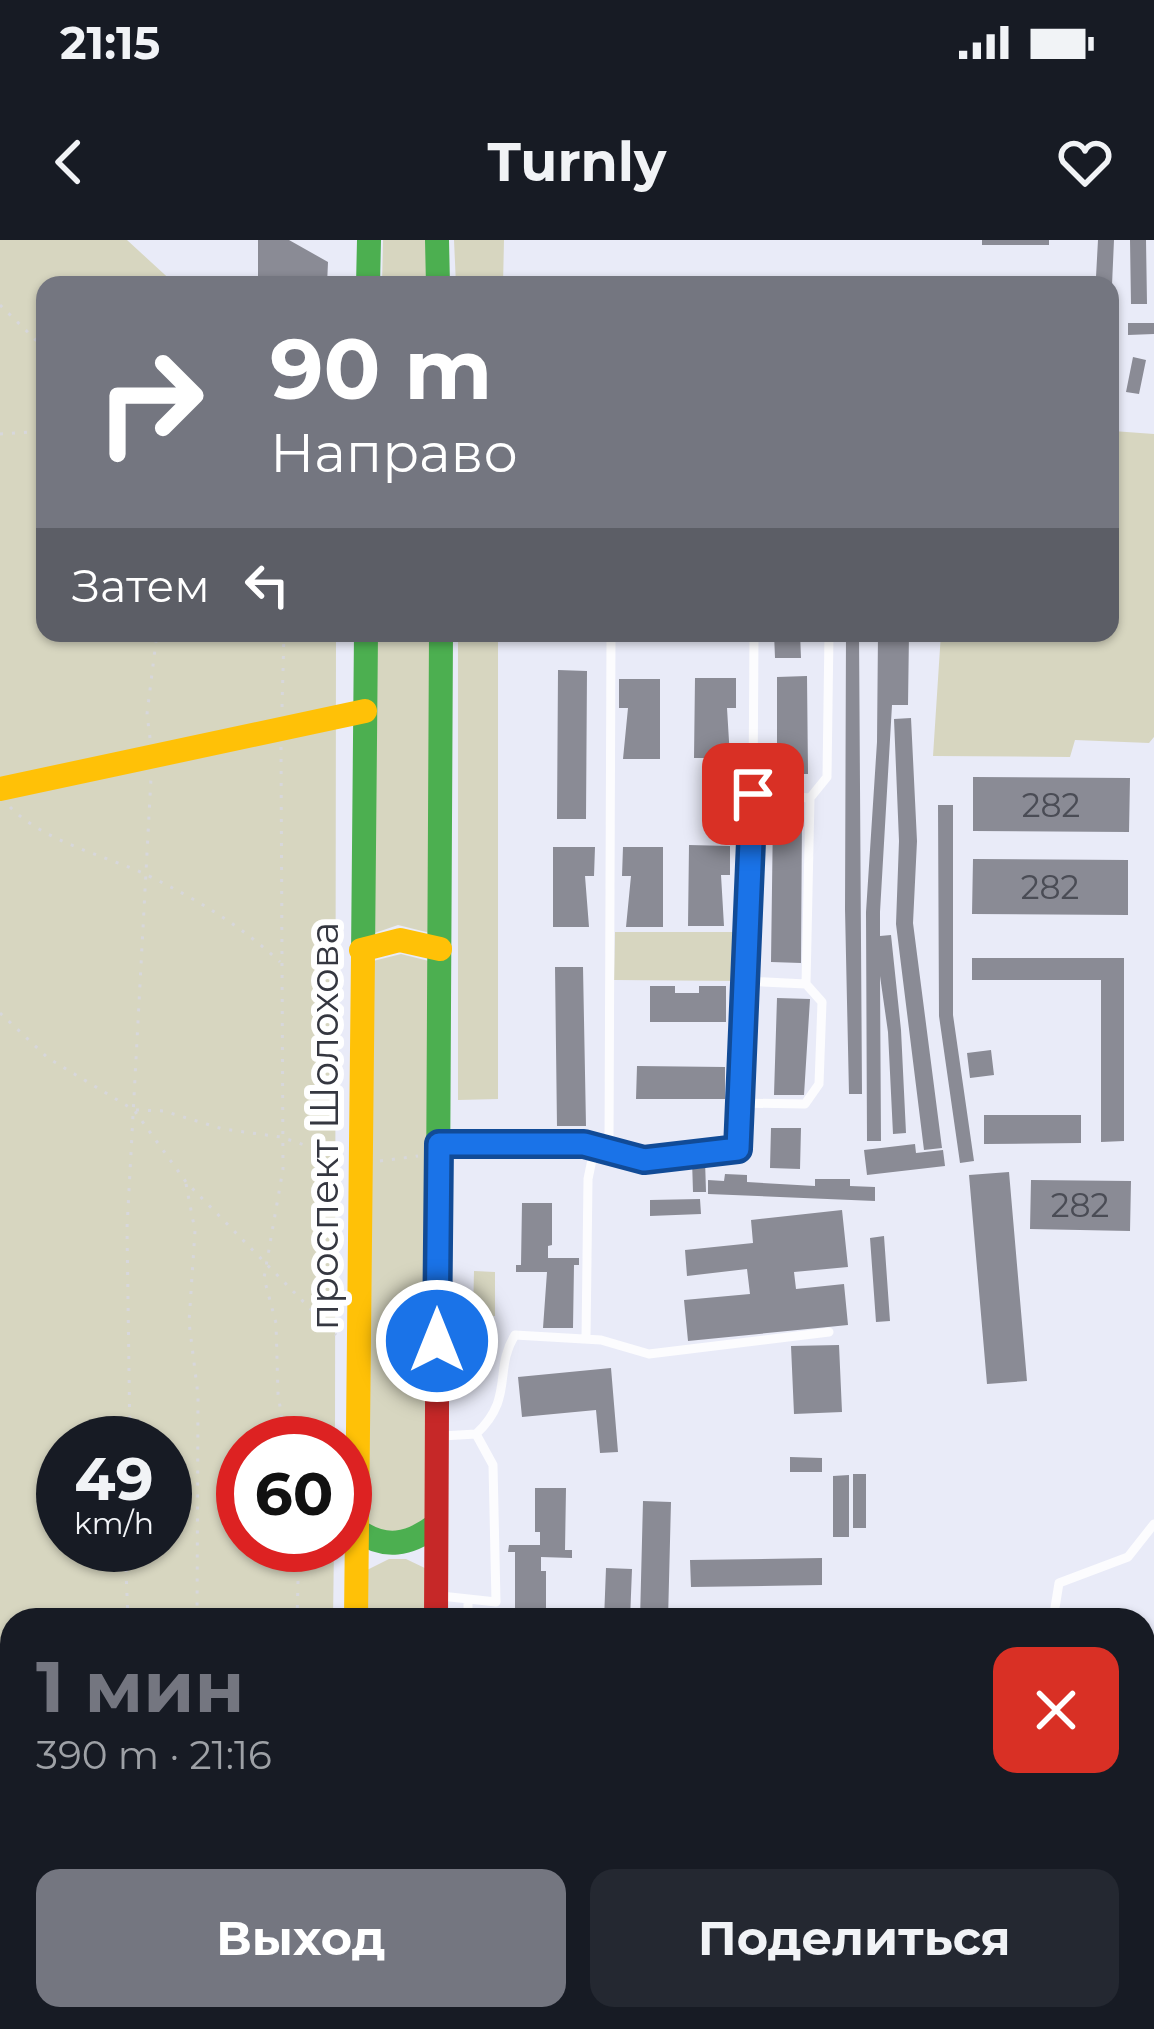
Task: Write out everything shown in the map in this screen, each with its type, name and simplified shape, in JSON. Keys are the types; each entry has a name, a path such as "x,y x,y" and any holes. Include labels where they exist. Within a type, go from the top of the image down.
{"main road":[{"path":"368,276 369,240"},
{"path":"437,240 438,276"},
{"name":"проспект Шолохова","path":"358,1416 365,642"},
{"path":"436,1608 441,642"},
{"path":"0,794 365,711"},
{"path":"361,950 410,938 440,949"},
{"path":"372,1541 404,1544 436,1525"},
{"path":"372,1557 388,1553 423,1558 436,1568"},
{"name":"проспект Шолохова","path":"356,1608 357,1572"}],"lane":[{"path":"609,1148 611,642"},
{"path":"439,1148 595,1145 644,1160 738,1149 753,794 754,642"},
{"path":"739,1103 805,1104 819,1084 822,1002 806,984 810,798 826,777 829,642"},
{"path":"753,794 810,798"},
{"path":"744,981 806,984"},
{"path":"586,1339 588,1179 595,1145"},
{"path":"437,1436 476,1434 494,1418 503,1392 508,1346 515,1335 586,1339 649,1354 829,1332"},
{"path":"436,1608 468,1600 496,1602 494,1466 476,1434"},
{"path":"1055,1608 1059,1583 1128,1556 1154,1524"},
{"path":"468,1600 468,1608"}],"path":[{"path":"0,305 36,341"},
{"path":"0,434 36,432"},
{"path":"130,1416 127,1228 152,757 147,714 156,642"},
{"path":"282,1416 276,1323 264,1278 283,1168 284,642"},
{"path":"0,794 26,824 146,875 241,925 281,963"},
{"path":"0,1012 48,1058 134,1110 185,1182 358,1358"},
{"path":"134,1110 164,1111 224,1129 281,1137 359,1164 439,1148"},
{"path":"185,1182 194,1231 188,1322 198,1394 197,1608"},
{"path":"126,1572 128,1608"},
{"path":"297,1608 298,1572"}],"green space":[{"path":"0,240 127,240 166,276 36,276 36,642 336,642 335,1416 216,1416 216,1572 334,1572 333,1608 0,1608"},
{"path":"383,240 430,240 430,276 382,276"},
{"path":"454,240 504,240 503,276 456,276"},
{"path":"1119,431 1154,434 1154,737 1149,743 1075,740 1070,757 933,756 940,642 1119,642"},
{"path":"376,642 430,642 430,933 398,925 372,934"},
{"path":"458,642 498,642 498,1099 458,1100"},
{"path":"615,932 740,932 739,981 614,980"},
{"path":"401,954 433,962 429,1521 404,1537 372,1529 372,1416 365,1416 369,962"},
{"path":"474,1271 495,1272 495,1316 473,1316"},
{"path":"389,1559 406,1559 429,1570 429,1608 364,1608 365,1572 372,1572 372,1568"}],"building":[{"path":"258,240 289,240 328,262 327,276 258,276"},
{"path":"982,240 1049,240 1049,245 982,245"},
{"path":"1098,240 1114,240 1112,276 1096,276"},
{"path":"1130,240 1146,240 1147,304 1131,304"},
{"path":"1128,323 1154,323 1154,334 1128,335"},
{"path":"1133,357 1146,360 1139,394 1126,392"},
{"path":"774,642 800,642 801,658 775,658"},
{"path":"846,642 859,642 862,1094 849,1094"},
{"path":"878,642 909,642 908,705 892,705 880,912 880,936 891,935 906,1133 893,1134 880,976 881,1141 867,1141 866,912"},
{"path":"558,670 587,671 586,819 557,819"},
{"path":"807,676 808,774 777,774 777,677"},
{"path":"695,678 736,678 736,708 727,708 730,758 694,758"},
{"path":"619,679 660,679 660,759 623,759 628,708 619,708"},
{"path":"911,718 917,841 913,923 942,1148 924,1150 896,924 899,841 894,719"},
{"path":"973,777 1130,778 1129,832 973,831"},
{"path":"938,805 953,805 953,1015 974,1161 960,1163 939,1016"},
{"path":"773,814 802,814 801,963 771,962"},
{"path":"689,845 730,846 730,875 721,875 724,926 688,926"},
{"path":"553,847 595,847 594,876 585,876 589,927 553,927"},
{"path":"623,847 663,847 663,927 626,927 631,876 622,876"},
{"path":"973,859 1128,860 1128,915 972,914"},
{"path":"972,958 1124,958 1124,1141 1101,1142 1101,980 972,980"},
{"path":"555,967 583,967 586,1126 557,1126"},
{"path":"650,986 699,993 699,986 726,986 726,1022 650,1022"},
{"path":"777,998 810,999 804,1095 774,1095"},
{"path":"991,1050 994,1075 970,1078 967,1053"},
{"path":"637,1066 725,1067 725,1099 636,1099"},
{"path":"984,1115 1081,1115 1081,1143 984,1144"},
{"path":"771,1128 801,1128 800,1169 770,1168"},
{"path":"915,1144 916,1153 943,1150 945,1166 867,1175 864,1150"},
{"path":"692,1160 705,1160 706,1192 693,1192"},
{"path":"1009,1172 1027,1381 987,1384 969,1175"},
{"path":"725,1174 747,1175 747,1182 815,1186 815,1179 850,1179 850,1186 875,1187 875,1201 708,1194 708,1180 724,1181"},
{"path":"1031,1180 1131,1181 1130,1231 1030,1229"},
{"path":"700,1199 701,1214 650,1216 650,1200"},
{"path":"522,1203 552,1203 548,1258 579,1258 579,1265 574,1265 573,1328 543,1328 547,1272 516,1272 516,1265 521,1265"},
{"path":"842,1210 848,1267 794,1272 796,1289 844,1284 848,1325 688,1341 684,1300 750,1294 747,1269 687,1276 685,1250 753,1243 751,1220"},
{"path":"884,1236 890,1321 876,1322 870,1238"},
{"path":"839,1345 842,1412 794,1414 791,1346"},
{"path":"611,1368 618,1452 600,1453 596,1410 522,1417 518,1377"},
{"path":"790,1457 822,1458 822,1472 790,1472"},
{"path":"853,1474 866,1474 866,1528 853,1528"},
{"path":"849,1475 849,1537 833,1537 833,1476"},
{"path":"535,1488 566,1488 565,1550 572,1550 572,1558 541,1557 541,1571 546,1571 546,1608 515,1608 515,1552 508,1552 509,1545 540,1545 540,1532 535,1532"},
{"path":"643,1501 671,1502 668,1608 640,1608"},
{"path":"822,1558 822,1585 691,1587 690,1560"},
{"path":"606,1568 632,1569 630,1608 604,1608"}],"traffic: fast":[{"path":"368,276 369,240"},
{"path":"437,240 438,276"},
{"path":"363,955 366,642"},
{"path":"438,1195 441,642"},
{"path":"372,1538 397,1542 436,1525"}],"traffic: slow":[{"path":"0,789 365,711"},
{"path":"361,950 400,940 440,949"},
{"path":"356,1608 363,955"}],"traffic: jam":[{"path":"436,1608 438,1195"}],"route":[{"path":"437,1341 439,1144 584,1144 644,1160 738,1149 753,794"}]}
